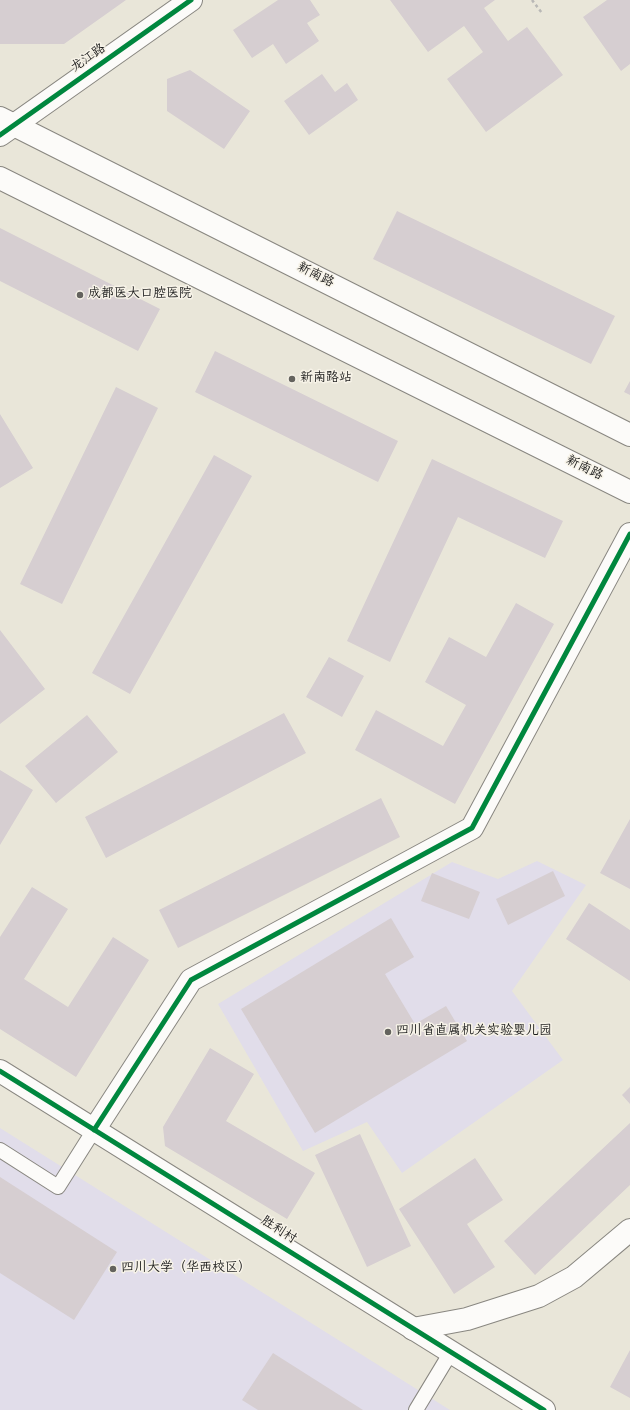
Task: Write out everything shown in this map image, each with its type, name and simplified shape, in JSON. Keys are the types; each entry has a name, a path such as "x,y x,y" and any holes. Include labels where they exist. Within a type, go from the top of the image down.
{"street":[{"name":"龙江路","path":"5,126 191,0"},
{"name":"新南路","path":"5,126 630,435"},
{"name":"新南路","path":"0,178 630,492"},
{"path":"94,1130 191,980 472,828 630,534"},
{"name":"胜利村","path":"0,1071 544,1410"},
{"path":"413,1329 467,1319 539,1296 574,1277 630,1230"}],"lane":[{"path":"0,1150 58,1187 94,1130"},
{"path":"416,1410 451,1352"}],"path":[{"path":"532,0 542,13"}],"shaded area":[{"name":"四川省直属机关实验婴儿园","path":"537,861 586,885 512,991 563,1060 402,1173 367,1122 303,1151 218,1004 452,862 498,879"},
{"name":"四川大学（华西校区）","path":"0,1128 450,1410 0,1410"}],"building":[{"path":"0,0 126,0 64,44 0,44"},
{"path":"278,0 310,0 320,15 307,23 319,41 286,64 273,44 252,58 233,30"},
{"path":"390,0 495,0 484,8 508,41 527,27 563,75 486,132 447,79 483,52 464,26 428,52"},
{"path":"607,0 630,0 630,64 621,71 583,17"},
{"path":"190,70 250,111 224,149 167,111 167,79"},
{"path":"322,74 335,92 347,83 358,100 309,135 284,101"},
{"path":"397,211 615,316 591,364 373,259"},
{"name":"成都医大口腔医院","path":"0,228 160,309 138,351 0,281"},
{"path":"215,351 398,441 378,482 195,392"},
{"path":"630,381 630,395 624,392"},
{"path":"116,387 158,408 62,604 20,584"},
{"path":"0,414 33,468 0,488"},
{"path":"214,455 252,476 130,694 92,673"},
{"path":"432,459 563,521 545,558 458,517 390,662 347,641"},
{"path":"516,603 554,624 455,804 355,750 376,710 443,746 466,705 425,682 449,637 486,657"},
{"path":"0,630 45,689 0,724"},
{"path":"329,657 364,676 342,717 306,697"},
{"path":"284,713 306,753 106,858 85,817"},
{"path":"87,715 118,752 56,803 25,766"},
{"path":"0,770 33,790 0,845"},
{"path":"381,798 400,837 178,948 159,910"},
{"path":"630,819 630,889 600,873"},
{"path":"553,871 565,896 508,925 496,899"},
{"path":"432,873 480,892 469,919 421,901"},
{"path":"32,887 68,909 24,979 68,1007 113,937 149,960 76,1077 0,1029 0,937"},
{"path":"589,903 630,930 630,981 566,939"},
{"name":"四川省直属机关实验婴儿园","path":"391,918 414,957 385,974 415,1024 446,1006 467,1041 315,1133 241,1009"},
{"path":"210,1048 254,1074 226,1121 315,1173 287,1219 165,1146 163,1127"},
{"path":"630,1087 630,1104 622,1095"},
{"path":"630,1123 630,1185 535,1275 504,1241"},
{"path":"360,1134 411,1246 367,1267 315,1155"},
{"path":"475,1158 503,1200 467,1224 495,1267 454,1294 399,1209"},
{"path":"0,1177 117,1252 74,1320 0,1273"},
{"path":"630,1350 630,1398 610,1387"},
{"path":"273,1353 363,1410 258,1410 242,1400"}],"cycle path":[{"path":"0,135 191,0"},
{"path":"94,1130 191,980 472,828 630,534"},
{"path":"0,1071 544,1410"}],"place":[{"name":"成都医大口腔医院","path":"80,295"},
{"name":"新南路站","path":"292,379"},
{"name":"四川省直属机关实验婴儿园","path":"388,1032"},
{"name":"四川大学（华西校区）","path":"113,1269"}]}
